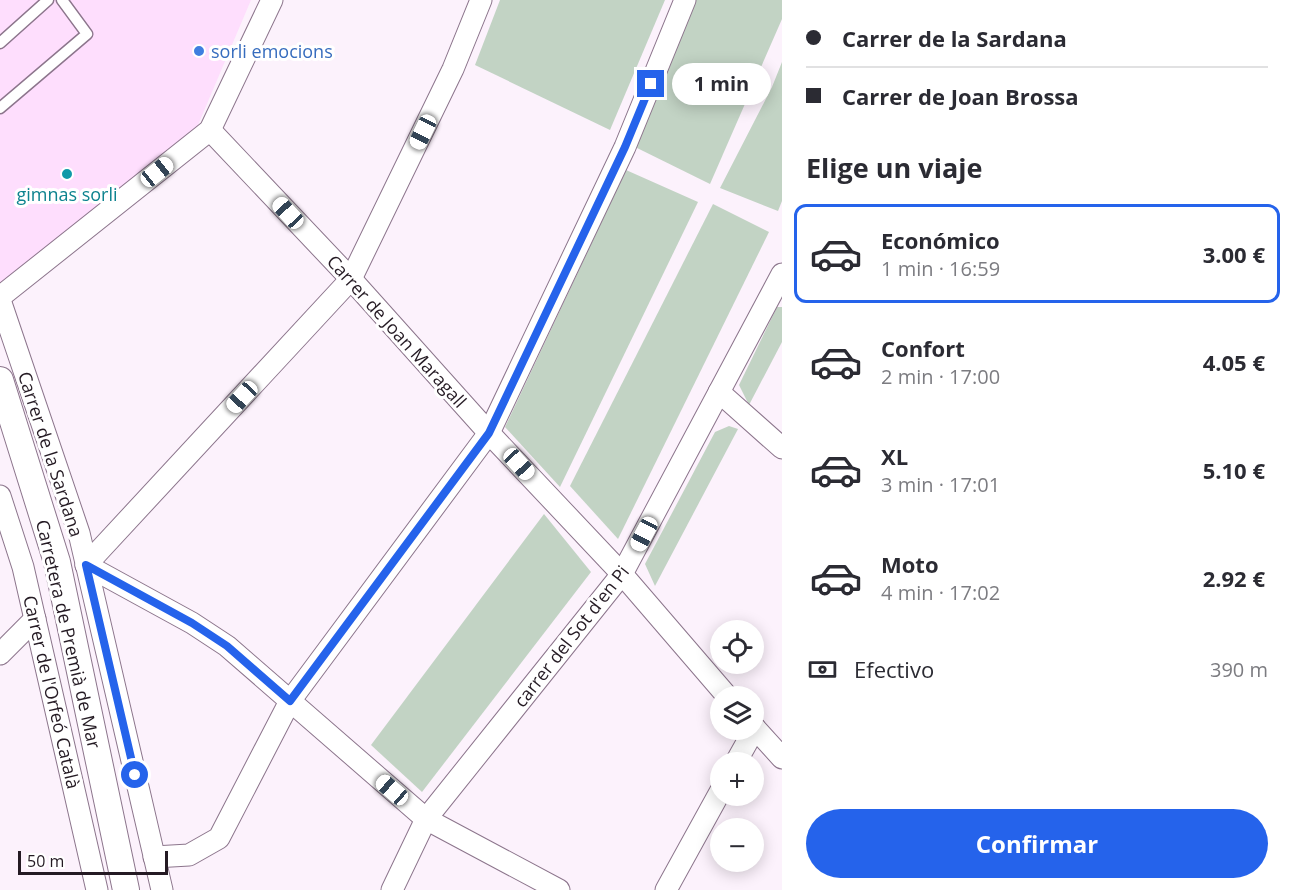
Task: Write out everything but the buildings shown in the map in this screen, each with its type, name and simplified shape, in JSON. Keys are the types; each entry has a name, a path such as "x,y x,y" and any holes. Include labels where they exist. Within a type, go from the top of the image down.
{"street":[{"path":"0,299 210,130 272,0"},
{"path":"481,0 453,69 351,279 86,565 192,623 227,646 426,819 559,890"},
{"path":"154,857 189,855 219,838 290,701 489,433 625,147 685,0"},
{"name":"Carrer de Joan Maragall","path":"210,130 351,279 489,433 622,574 718,686"},
{"name":"carrer del Sot d'en Pi","path":"392,890 426,819 622,574 782,274"},
{"name":"Carrer de la Sardana","path":"0,299 79,533 162,890"},
{"name":"Carretera de Premià de Mar","path":"0,380 57,562 126,890"},
{"path":"719,392 782,448"},
{"name":"Carrer de l'Orfeó Català","path":"0,496 23,567 97,890"},
{"path":"0,654 35,619"},
{"path":"764,738 782,758"},
{"path":"666,890 712,806"}],"lane":[{"path":"0,43 48,0"},
{"path":"0,108 87,34 62,0"}],"shaded area":[{"path":"0,0 251,0 198,125 0,285"}],"green space":[{"path":"500,0 665,0 610,130 475,65"},
{"path":"696,0 782,0 782,19 710,184 633,146"},
{"path":"782,62 782,201 778,211 720,188 772,87"},
{"path":"626,170 698,202 560,487 505,427"},
{"path":"713,204 769,232 618,539 570,486"},
{"path":"777,307 782,307 782,342 749,405 739,385"},
{"path":"729,426 738,429 655,586 645,564 715,432"},
{"path":"544,514 591,572 422,792 371,745"}],"place":[{"name":"sorli emocions","path":"199,51"},
{"name":"gimnas sorli","path":"67,174"}],"route":[{"path":"135,775 86,565 192,623 227,646 290,701 489,433 625,147 651,84"}]}
